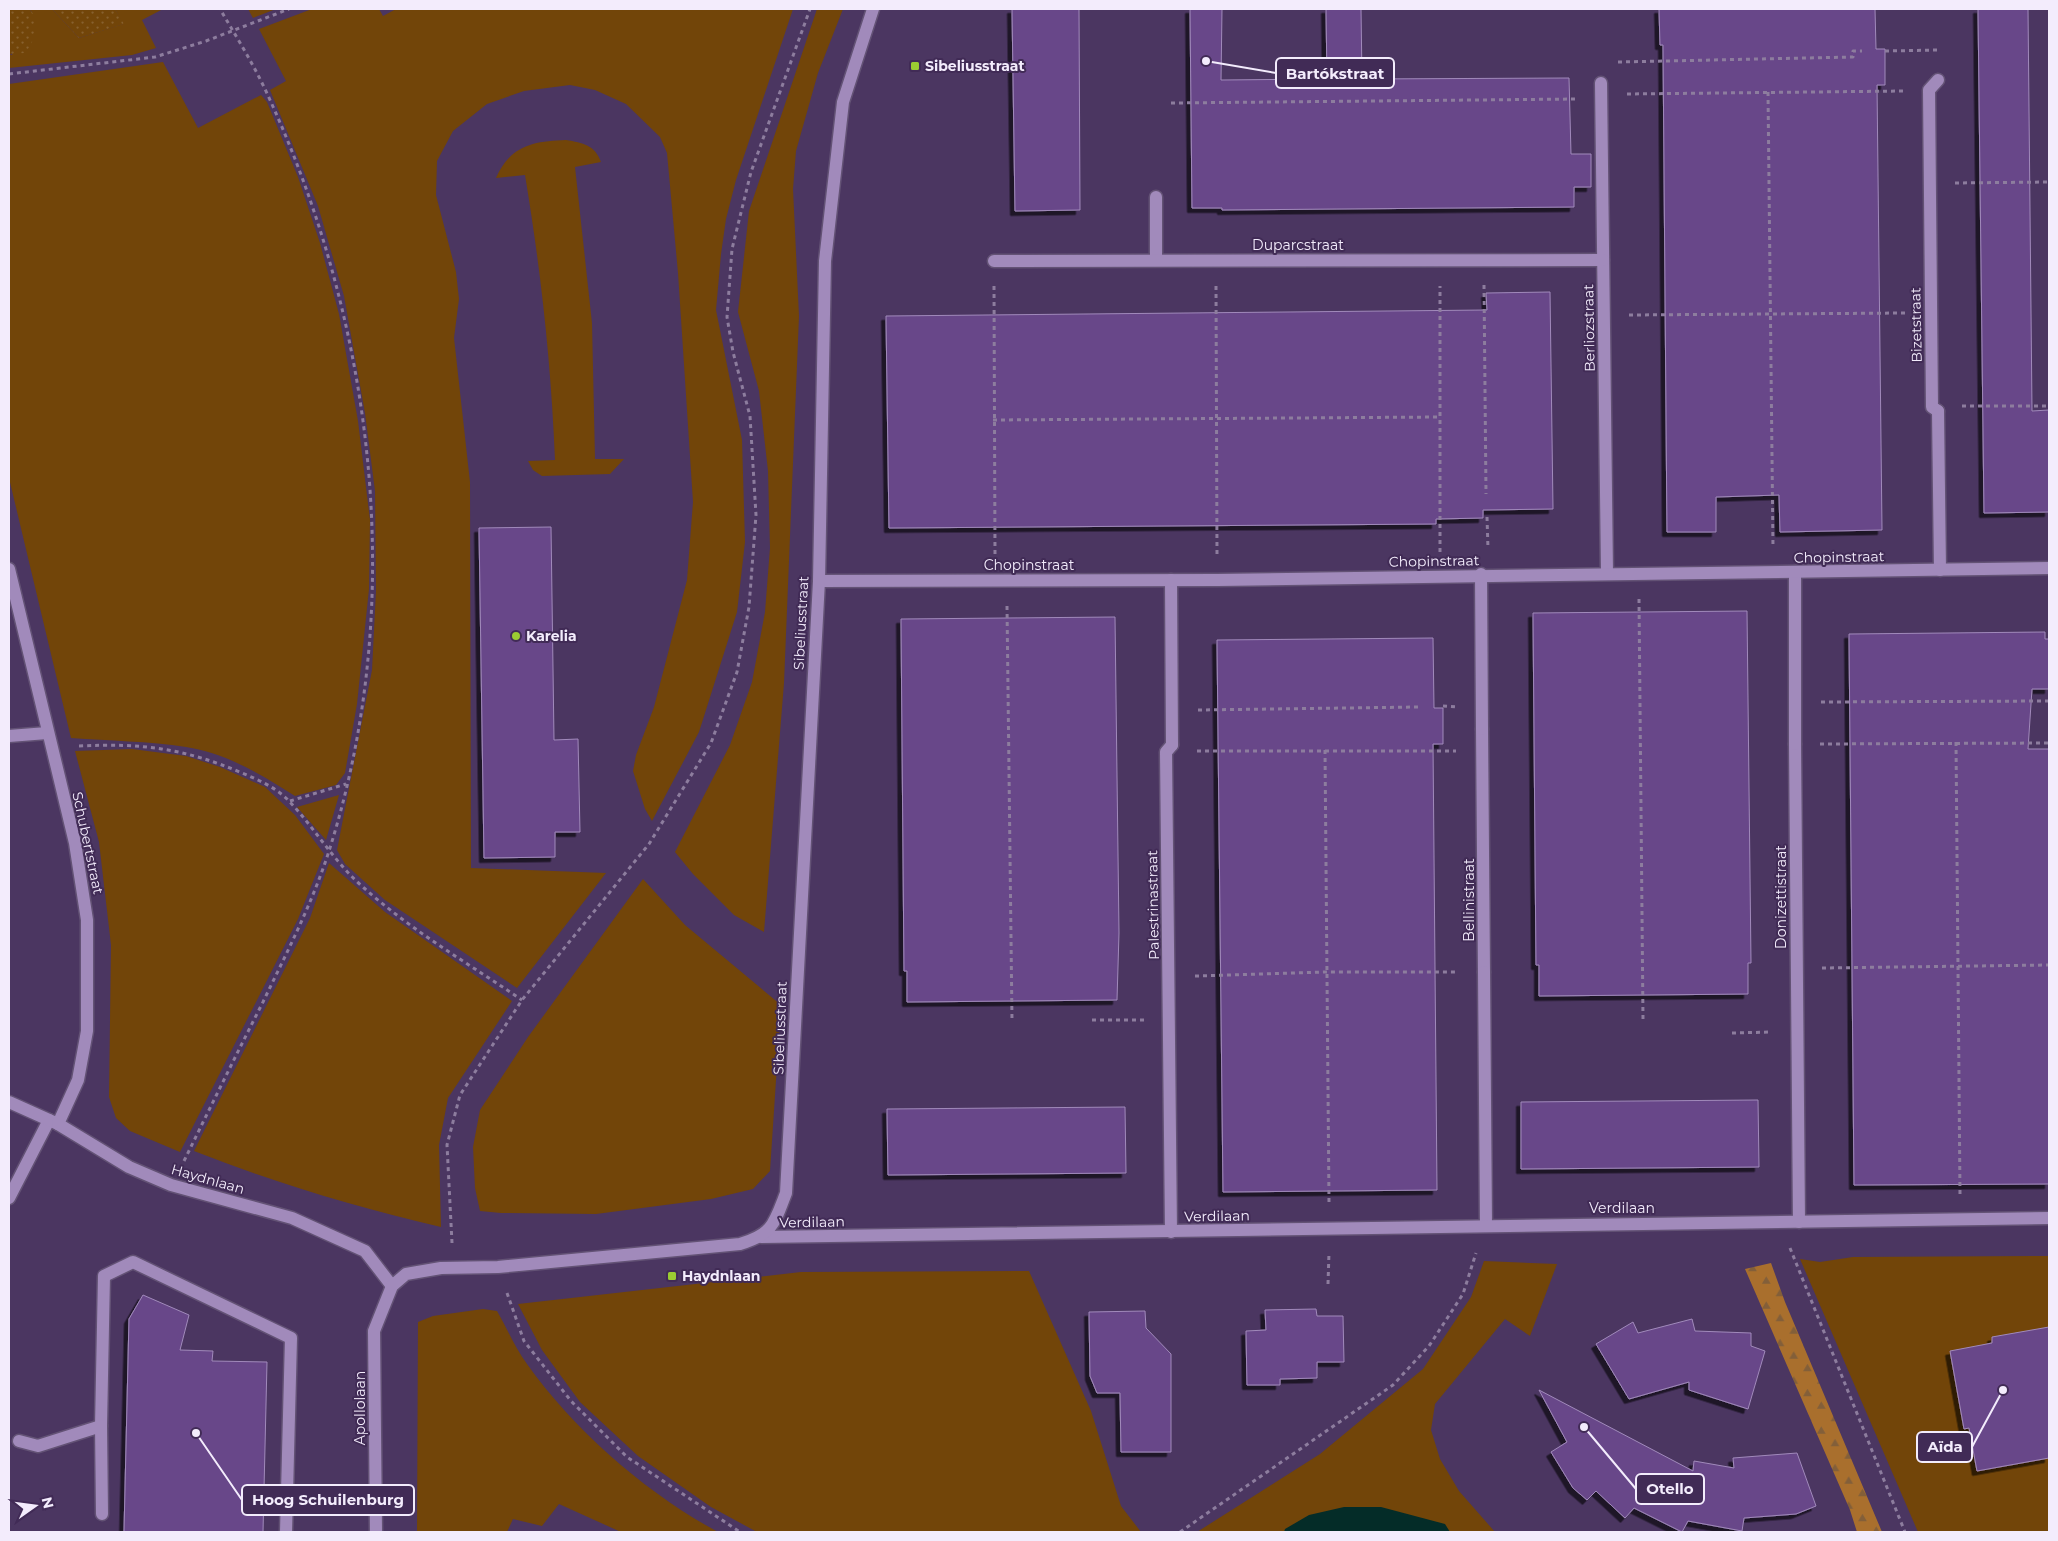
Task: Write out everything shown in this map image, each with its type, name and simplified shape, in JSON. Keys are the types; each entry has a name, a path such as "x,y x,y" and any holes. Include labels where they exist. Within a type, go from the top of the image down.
{"street":[{"name":"Sibeliusstraat","path":"761,1237 776,1219 786,1194 819,581 825,261 843,102 873,9"},
{"path":"1929,90 1938,80"},
{"name":"Bizetstraat","path":"1929,90 1930,312 1940,570"},
{"name":"Berliozstraat","path":"1601,92 1606,573"},
{"path":"1156,197 1156,260"},
{"name":"Duparcstraat","path":"994,260 1603,260"},
{"name":"Chopinstraat","path":"819,581 1217,580 1485,574 2049,568"},
{"name":"Schubertstraat","path":"9,569 50,748 75,843 88,920 87,1030 78,1080 9,1198"},
{"name":"Donizettistraat","path":"1795,572 1799,1222"},
{"name":"Bellinistraat","path":"1485,574 1482,751 1486,1225"},
{"name":"Palestrinastraat","path":"1171,580 1172,710 1169,748 1169,1021 1172,1232"},
{"path":"9,736 47,733"},
{"name":"Haydnlaan","path":"9,1102 54,1122 129,1167 171,1186 292,1218 365,1251 392,1286"},
{"name":"Verdilaan","path":"392,1286 406,1274 740,1244 761,1237 2049,1218"},
{"path":"102,1514 101,1426 104,1276 133,1262 291,1338 286,1532"},
{"name":"Apollolaan","path":"376,1532 374,1331 392,1286"},
{"path":"19,1441 38,1446 101,1426"}],"path":[{"path":"171,1186 305,916 329,852 347,784 364,696 370,632 373,560 370,483 351,350 325,243 270,98 220,9"},
{"path":"9,74 155,57 233,31 289,9"},
{"path":"453,1269 447,1145 460,1094 522,1000 649,844 711,743 737,672 749,607 756,515 750,416 727,317 732,249 751,172 810,9"},
{"path":"1610,62 1853,57 1853,51 1862,50"},
{"path":"1885,51 1939,50"},
{"path":"1172,103 1601,92 1929,90"},
{"path":"1768,92 1773,572"},
{"path":"1930,183 2049,182"},
{"path":"994,260 993,420 1001,581 1012,1021"},
{"path":"1216,260 1217,580"},
{"path":"1440,260 1440,576"},
{"path":"1484,260 1486,494"},
{"path":"1604,315 1930,312"},
{"path":"1935,409 2049,406"},
{"path":"993,420 1440,417"},
{"path":"1485,574 1487,517"},
{"path":"1639,573 1643,1018"},
{"path":"1796,702 2049,701"},
{"path":"1172,710 1419,707"},
{"path":"1956,742 1960,1220"},
{"path":"1796,744 2049,743"},
{"path":"50,748 109,745 154,747 189,752 218,762 270,786 290,801 347,874 385,907 522,1000"},
{"path":"1169,748 1482,751"},
{"path":"1325,750 1330,1228"},
{"path":"290,801 347,784"},
{"path":"1796,968 2049,966"},
{"path":"1169,977 1327,972 1484,972"},
{"path":"1092,1020 1169,1021"},
{"path":"1732,1033 1797,1032"},
{"path":"1780,1222 1905,1532"},
{"path":"1180,1532 1393,1385 1429,1346 1463,1294 1486,1225"},
{"path":"498,1266 524,1341 571,1401 627,1456 740,1532"}],"shaded area":[{"path":"9,9 29,9 35,19 34,38 25,53 9,54"},
{"path":"29,9 52,9 79,38 123,24 115,9 163,9 142,20 156,48 132,55 9,68 9,54 12,55 32,12"},
{"path":"52,9 115,9 124,24 79,38"},
{"path":"248,9 276,9 253,18"},
{"path":"312,9 379,9 383,16 396,9 793,9 736,180 726,219 721,254 716,310 742,440 745,542 737,612 699,732 652,821 645,809 633,771 636,755 654,707 687,580 693,502 678,273 667,153 660,137 626,104 595,90 570,85 524,91 487,104 453,131 437,161 436,195 456,272 459,299 454,338 470,482 471,868 606,873 517,988 385,900 345,864 337,850 372,670 376,591 375,491 365,413 344,296 318,206 270,90 286,81 259,29"},
{"path":"817,9 843,9 818,73 796,151 793,189 799,316 784,683 764,932 734,915 693,874 675,852 730,745 752,682 765,612 770,548 768,471 759,391 738,312 749,211"},
{"path":"163,62 198,128 261,95 267,102 298,177 320,243 339,314 358,421 370,520 369,589 357,704 345,773 336,785 295,796 243,766 201,750 158,743 71,738 9,478 9,84"},
{"path":"566,140 578,142 592,148 601,162 575,167 592,323 595,459 624,459 610,474 542,476 533,470 528,461 555,460 551,388 544,317 525,175 496,178 508,159 524,147 543,142"},
{"path":"132,749 186,756 220,767 265,787 295,815 324,854 298,919 180,1152 130,1131 116,1118 109,1097 111,945 99,842 75,751"},
{"path":"339,795 326,840 297,807"},
{"path":"329,863 385,912 512,1001 448,1098 439,1145 441,1227 316,1194 194,1151 310,918"},
{"path":"643,879 685,925 781,1005 770,1171 753,1189 711,1199 596,1214 480,1211 475,1188 473,1147 480,1110 528,1037"},
{"path":"2049,1256 2049,1532 1918,1532 1800,1259 1820,1262 1853,1257"},
{"path":"1484,1261 1557,1264 1530,1336 1505,1319 1435,1404 1431,1430 1440,1459 1459,1491 1495,1532 1197,1532 1320,1454 1423,1369 1471,1297"},
{"path":"1029,1271 1091,1411 1121,1506 1141,1532 757,1532 711,1507 638,1456 580,1402 542,1350 518,1304 801,1272"},
{"path":"483,1309 497,1311 527,1364 567,1413 590,1436 665,1499 718,1532 621,1532 559,1504 542,1526 513,1519 507,1532 417,1532 418,1322 433,1316"},
{"path":"1344,1507 1381,1507 1445,1524 1450,1532 1284,1532 1285,1529 1309,1515"}],"green space":[{"path":"1771,1263 1785,1302 1882,1532 1857,1532 1850,1510 1745,1269"}],"building":[{"path":"1012,9 1079,9 1080,210 1015,211"},
{"path":"1190,9 1222,9 1221,80 1327,79 1326,9 1361,9 1362,79 1569,78 1571,154 1591,154 1591,187 1574,187 1574,207 1222,210 1222,208 1192,208"},
{"path":"1659,9 1875,9 1876,49 1885,49 1885,85 1877,85 1882,530 1780,532 1779,495 1716,497 1716,532 1667,532 1663,45 1660,45"},
{"path":"1978,9 2028,9 2032,411 2049,410 2049,512 1984,513"},
{"path":"1550,292 1553,509 1483,510 1483,518 1436,519 1436,524 889,528 886,316 1487,310 1486,293"},
{"name":"Karelia","path":"551,527 554,740 578,739 580,832 555,832 555,857 484,858 479,528"},
{"path":"1747,611 1751,963 1748,963 1748,994 1539,996 1539,965 1536,965 1533,613"},
{"path":"1115,617 1119,933 1117,1000 907,1002 907,971 904,971 901,619"},
{"path":"2045,632 2045,639 2049,639 2049,689 2032,689 2028,749 2049,749 2049,1184 1854,1185 1849,634"},
{"path":"1433,638 1434,708 1443,708 1443,744 1433,744 1437,1190 1223,1192 1217,640"},
{"path":"1758,1100 1759,1167 1521,1169 1521,1102"},
{"path":"1125,1107 1126,1173 888,1175 887,1109"},
{"path":"143,1295 189,1315 180,1350 213,1351 212,1361 267,1362 263,1532 124,1532 129,1319"},
{"path":"1316,1309 1317,1316 1343,1316 1344,1362 1317,1362 1317,1378 1280,1379 1280,1385 1247,1385 1246,1331 1266,1330 1265,1310"},
{"path":"1145,1311 1146,1328 1171,1354 1171,1452 1121,1452 1120,1393 1097,1393 1090,1376 1089,1312"},
{"path":"1692,1319 1695,1331 1751,1333 1751,1346 1765,1351 1748,1409 1689,1390 1689,1382 1629,1399 1596,1344 1633,1322 1638,1333"},
{"path":"2049,1327 2049,1458 1977,1471 1969,1428 1964,1429 1950,1351 1992,1343 1992,1337"},
{"path":"1539,1390 1693,1471 1694,1461 1734,1468 1733,1458 1797,1453 1816,1506 1796,1514 1744,1518 1742,1531 1688,1521 1682,1532 1634,1508 1625,1518 1596,1491 1587,1500 1573,1488 1551,1452 1567,1442"}],"place":[{"name":"Bartókstraat","path":"1206,61"},
{"name":"Sibeliusstraat","path":"915,66"},
{"name":"Karelia","path":"516,636"},
{"name":"Haydnlaan","path":"672,1276"},
{"name":"Aïda","path":"2003,1390"},
{"name":"Otello","path":"1584,1427"},
{"name":"Hoog Schuilenburg","path":"196,1433"}]}
